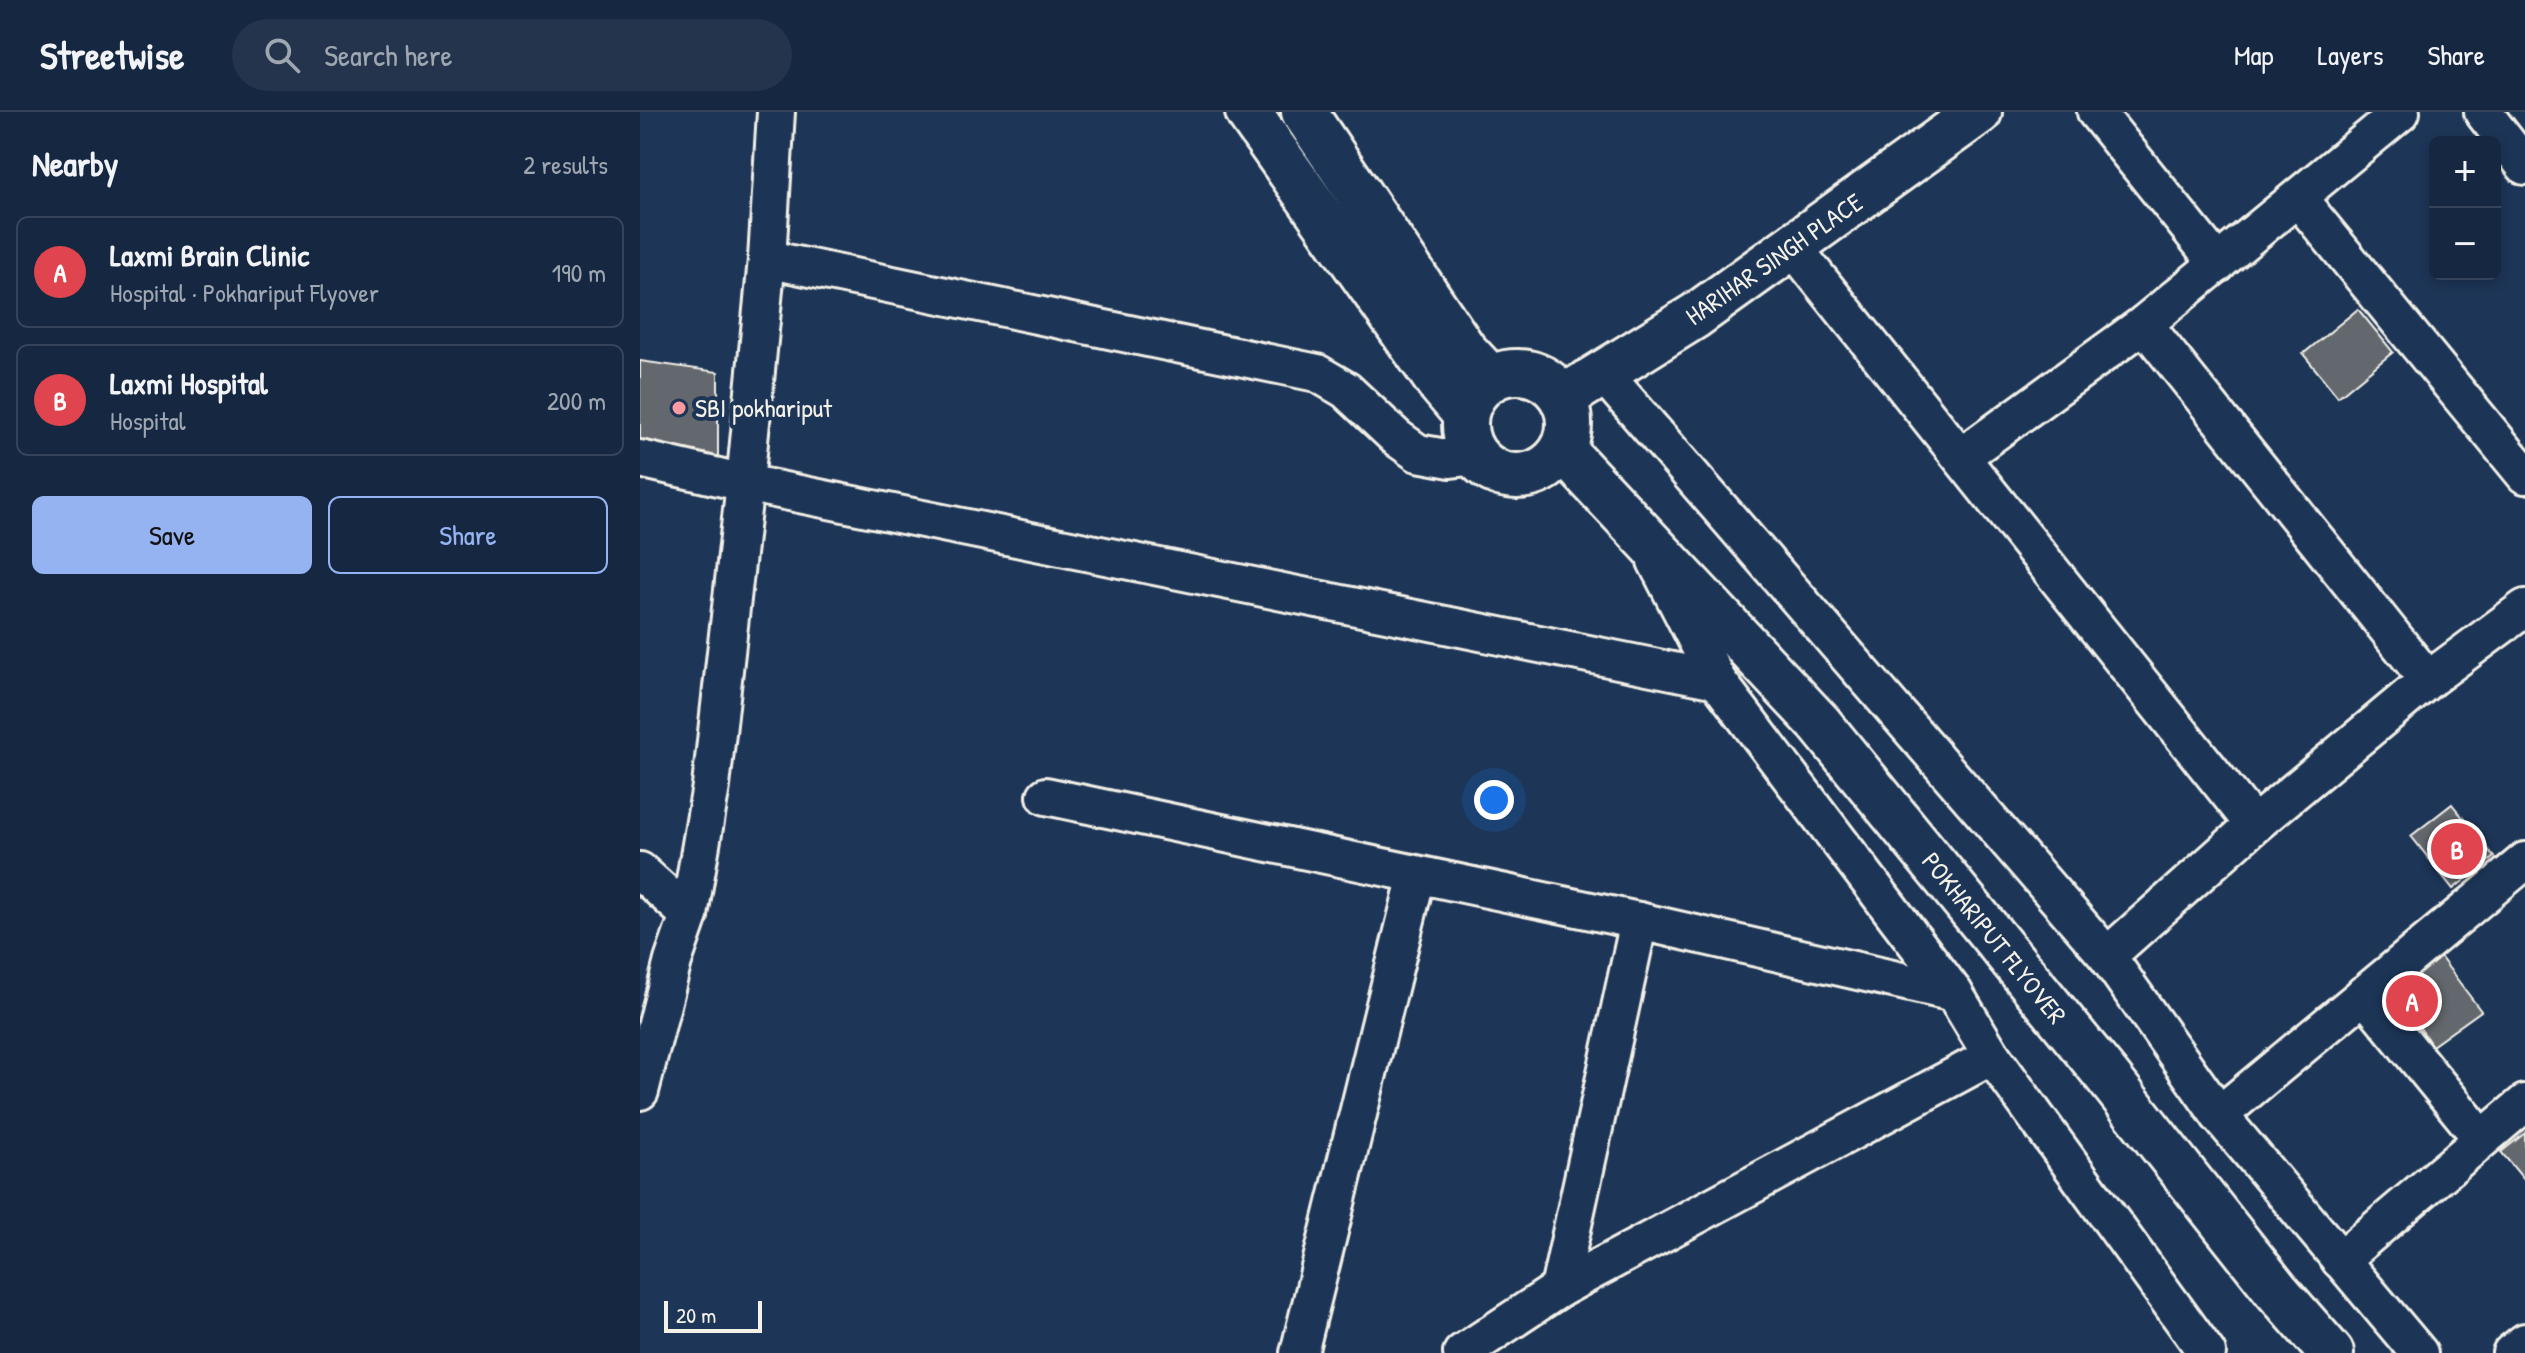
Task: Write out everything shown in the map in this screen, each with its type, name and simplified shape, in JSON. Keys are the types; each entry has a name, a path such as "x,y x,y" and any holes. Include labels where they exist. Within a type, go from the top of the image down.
{"main road":[{"path":"1304,112 1456,338 1491,379"},
{"name":"HARIHAR SINGH PLACE","path":"1563,398 1654,343 1979,112"},
{"path":"1241,114 1465,414"},
{"path":"1517,371 1536,374 1552,384 1563,398 1569,415 1569,433 1563,450 1551,464 1535,473 1517,476 1499,473 1483,464 1471,450 1465,433 1465,414 1472,397 1483,383 1491,379 1499,374 1517,371"},
{"name":"POKHARIPUT FLYOVER","path":"1563,450 1819,723 2107,1076 2276,1290 2331,1353"}],"street":[{"path":"640,1091 673,961 689,915 711,786 767,259 776,112"},
{"path":"2096,112 2218,264"},
{"path":"1961,457 2144,324 2401,112"},
{"path":"2483,112 2525,166"},
{"path":"2298,198 2525,475"},
{"path":"1793,247 2254,825"},
{"path":"767,259 1317,373 1346,390 1397,438 1418,453 1451,459 1476,456"},
{"path":"2144,324 2428,680"},
{"path":"1602,372 2107,956 2219,1115 2419,1353"},
{"path":"640,459 745,483 1717,680"},
{"path":"1642,535 1717,680 1954,993 1992,1056 2207,1353"},
{"path":"2107,956 2254,825 2428,680 2525,608"},
{"path":"1046,796 1639,921 1954,993"},
{"path":"2219,1115 2525,861"},
{"path":"640,871 689,915"},
{"path":"1299,1353 1417,875"},
{"path":"1559,1289 1639,921"},
{"path":"2364,994 2482,1139"},
{"path":"1462,1353 1559,1289 1992,1056"},
{"path":"2340,1260 2525,1103"},
{"path":"2511,1353 2525,1342"}],"building":[{"path":"2358,309 2393,352 2338,397 2303,354"},
{"name":"SBI pokhariput","path":"640,361 718,372 718,458 640,444"},
{"path":"2452,804 2494,857 2453,889 2411,836"},
{"path":"2432,946 2481,1011 2432,1046 2389,981"},
{"path":"2525,1133 2525,1181 2501,1152"}],"place":[{"name":"SBI pokhariput","path":"679,408"},
{"name":"Laxmi Hospital","path":"2457,849"},
{"name":"Laxmi Brain Clinic","path":"2412,1001"}]}
